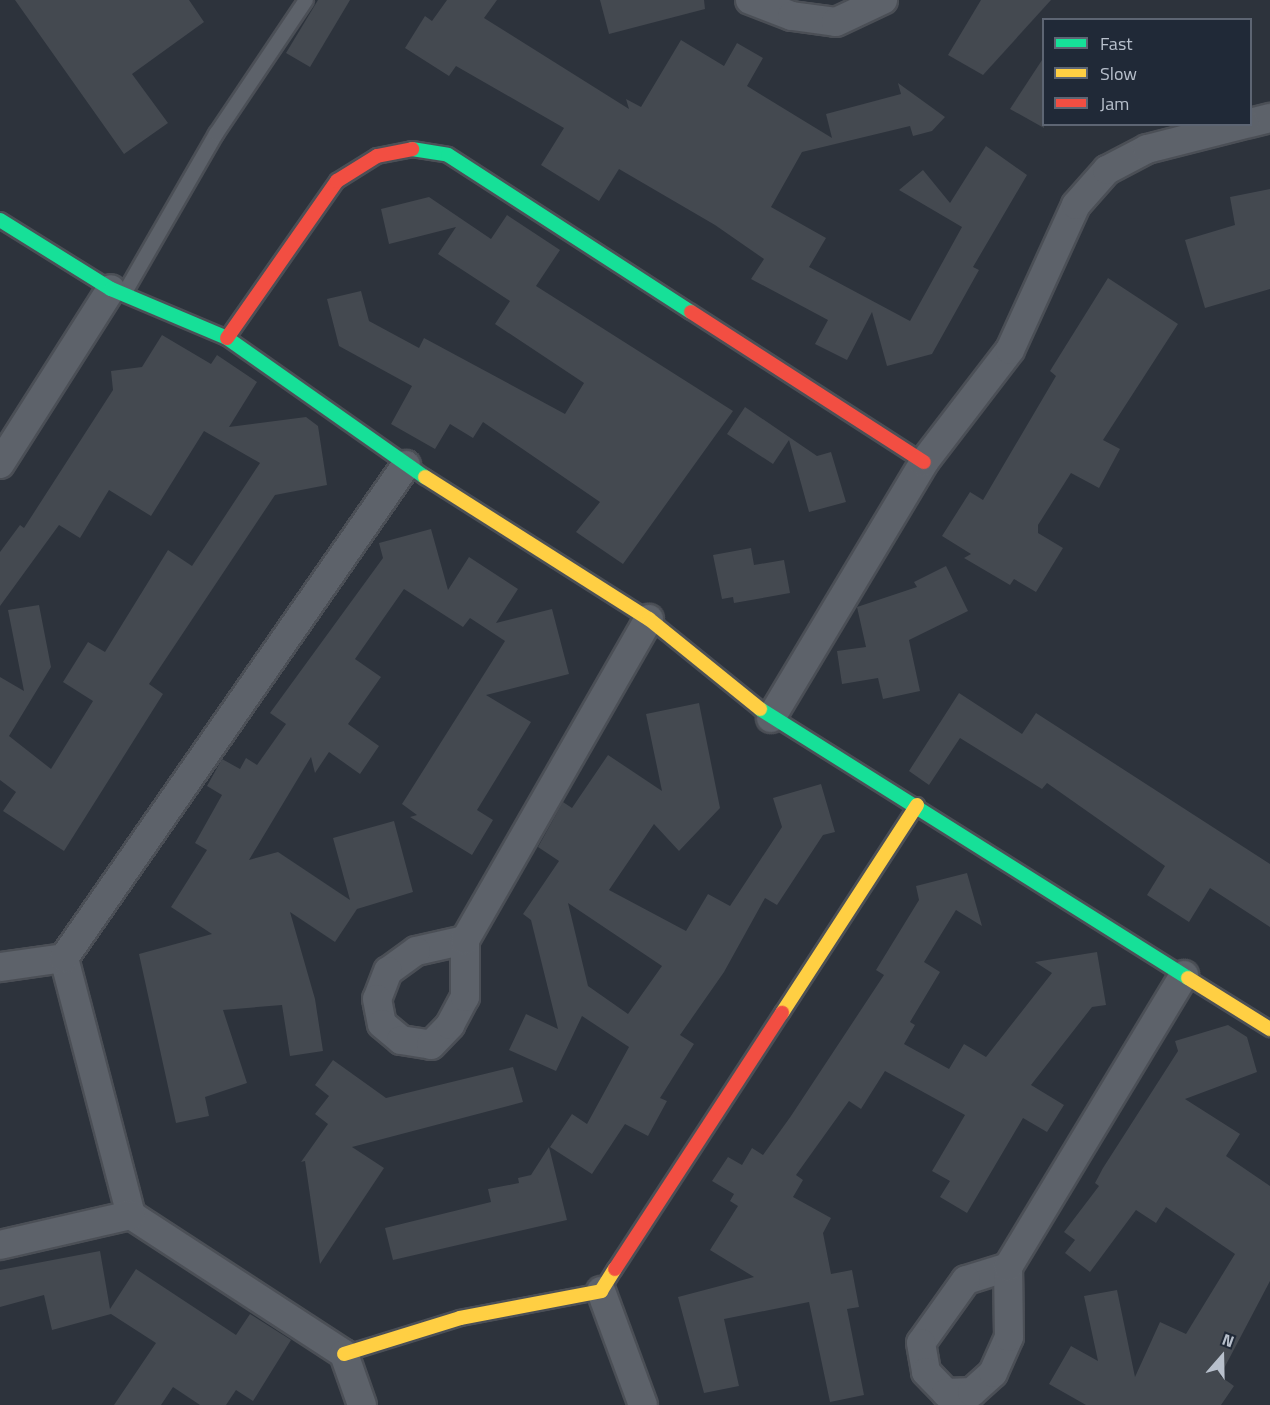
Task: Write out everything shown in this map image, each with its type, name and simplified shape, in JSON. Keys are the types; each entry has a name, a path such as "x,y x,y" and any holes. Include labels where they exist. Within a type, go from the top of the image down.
{"street":[{"path":"750,0 792,16 836,22 883,0"},
{"path":"1252,123 1270,118"},
{"path":"771,718 924,462 1010,350 1076,205 1107,170 1147,148 1237,126"},
{"path":"227,338 337,181 377,156 411,149 448,155 924,462"},
{"path":"0,220 117,292 227,338 406,465 649,619 771,718 917,805 1270,1029"},
{"path":"0,464 117,292"},
{"path":"0,967 64,958 406,465"},
{"path":"465,940 649,619"},
{"path":"344,1354 460,1318 601,1291 917,805"},
{"path":"64,958 131,1215 344,1354 362,1405"},
{"path":"1008,1267 1184,975"},
{"path":"0,1245 131,1215"},
{"path":"601,1291 643,1405"}],"lane":[{"path":"117,292 216,134 306,0"}],"building":[{"path":"15,0 189,0 204,22 132,74 168,123 124,154"},
{"path":"318,0 350,0 310,67 286,53"},
{"path":"447,0 497,0 484,18 629,109 626,99 641,107 681,40 724,66 737,43 763,58 747,86 832,138 826,114 901,94 898,83 945,117 932,131 913,136 910,126 802,152 771,207 826,238 809,267 910,321 962,227 899,190 923,170 950,203 986,146 1027,175 973,267 979,270 932,354 887,366 872,312 847,360 815,344 828,320 751,279 764,259 715,225 619,169 599,201 541,165 564,128 456,66 449,76 405,48 425,16 432,21"},
{"path":"600,0 704,0 705,9 609,34"},
{"path":"981,0 1051,0 983,75 948,55"},
{"path":"1042,60 1042,126 1044,128 1010,109"},
{"path":"1270,189 1270,289 1205,308 1185,240 1235,225 1230,197"},
{"path":"429,197 491,239 507,215 560,250 536,286 733,411 623,564 576,532 600,502 483,422 473,438 450,424 435,449 391,424 412,386 339,346 327,299 361,291 369,321 419,348 424,338 565,414 584,383 495,324 510,301 438,254 456,227 389,244 381,209"},
{"path":"1108,278 1178,324 1103,440 1120,449 1099,488 1071,473 1038,525 1038,533 1063,548 1036,592 1014,579 1010,585 964,558 971,554 942,536 970,492 983,500 1056,376 1050,371"},
{"path":"162,335 211,364 217,355 257,382 229,427 306,417 318,426 327,485 275,495 149,684 163,694 64,851 3,811 16,792 0,780 0,677 24,691 8,610 39,605 51,667 9,736 51,769 93,701 63,682 88,642 105,652 168,550 192,566 260,463 204,431 151,516 109,490 80,538 59,525 0,606 0,552 20,525 24,528 113,390 111,371 142,367"},
{"path":"745,407 817,456 831,452 846,502 809,512 789,440 773,464 727,434"},
{"path":"431,529 448,590 469,557 518,589 496,623 552,609 569,674 486,695 531,722 477,810 493,820 472,855 410,817 417,815 402,804 505,641 470,618 463,627 404,589 355,659 381,677 348,724 379,746 360,774 329,752 315,773 311,757 249,860 278,852 350,900 333,838 394,821 413,892 357,909 335,942 290,912 315,999 323,1051 290,1056 282,1005 223,1010 247,1083 205,1097 209,1116 176,1123 139,954 212,934 171,907 207,850 195,843 222,795 207,786 222,759 240,769 246,758 257,765 286,724 270,713 383,558 379,543"},
{"path":"751,548 754,565 784,560 790,593 734,603 733,597 722,599 713,555"},
{"path":"946,566 968,611 909,640 920,691 883,699 878,678 842,684 837,651 866,647 857,607 917,587 914,582"},
{"path":"959,693 1022,734 1036,713 1270,864 1270,927 1210,888 1189,922 1147,895 1165,866 1047,783 1042,789 960,738 929,785 909,771"},
{"path":"699,703 720,808 679,851 654,824 609,890 686,931 708,894 730,906 782,827 773,798 821,784 835,832 823,835 777,905 765,898 724,972 680,1035 694,1044 660,1098 667,1101 648,1136 625,1124 592,1174 550,1147 572,1114 587,1124 629,1047 582,1016 556,1071 509,1050 526,1014 558,1029 531,920 523,914 559,861 538,847 563,802 572,808 608,755 662,791 646,714","holes":["568,903 662,966 628,1014 588,986"]},
{"path":"967,873 982,926 956,910 924,962 940,972 910,1022 915,1025 904,1044 949,1069 964,1044 986,1057 1052,973 1035,962 1097,952 1106,1005 1092,1007 1031,1085 1064,1105 1047,1132 1023,1118 967,1213 940,1197 950,1181 932,1171 965,1115 885,1071 861,1109 849,1101 796,1175 803,1180 793,1197 831,1218 823,1233 831,1274 852,1270 859,1307 847,1309 864,1395 830,1402 809,1302 724,1319 739,1386 704,1393 678,1297 754,1277 710,1250 738,1206 730,1201 734,1194 712,1181 728,1157 742,1165 752,1148 763,1155 791,1116 884,975 876,970 919,900 916,886"},
{"path":"1228,1025 1247,1037 1257,1072 1185,1099 1240,1134 1226,1156 1270,1186 1270,1281 1220,1376 1234,1386 1221,1405 1086,1405 1049,1384 1071,1346 1098,1361 1084,1296 1117,1290 1135,1377 1160,1322 1186,1334 1235,1254 1166,1207 1156,1223 1136,1210 1090,1272 1065,1253 1075,1240 1064,1232 1099,1186 1095,1183 1103,1168 1178,1051 1175,1041"},
{"path":"333,1060 386,1098 513,1067 523,1102 352,1147 384,1168 320,1264 305,1161 301,1162 328,1124 315,1114 329,1096 315,1085"},
{"path":"549,1147 567,1220 393,1260 385,1228 491,1202 488,1189 519,1183 518,1178 531,1175"},
{"path":"100,1251 110,1309 136,1269 236,1335 250,1314 291,1340 253,1401 236,1390 226,1405 200,1405 173,1387 161,1405 114,1405 156,1343 111,1314 52,1330 44,1295 0,1307 0,1270"}],"traffic: fast":[{"path":"412,149 448,155 691,312"},
{"path":"0,220 111,289 227,338 425,477"},
{"path":"760,709 1188,978"}],"traffic: slow":[{"path":"425,477 649,619 760,709"},
{"path":"782,1013 917,805"},
{"path":"1188,978 1270,1029"},
{"path":"344,1354 460,1318 601,1291 615,1269"}],"traffic: jam":[{"path":"227,338 337,181 377,156 412,149"},
{"path":"691,312 924,462"},
{"path":"615,1269 782,1013"}]}
